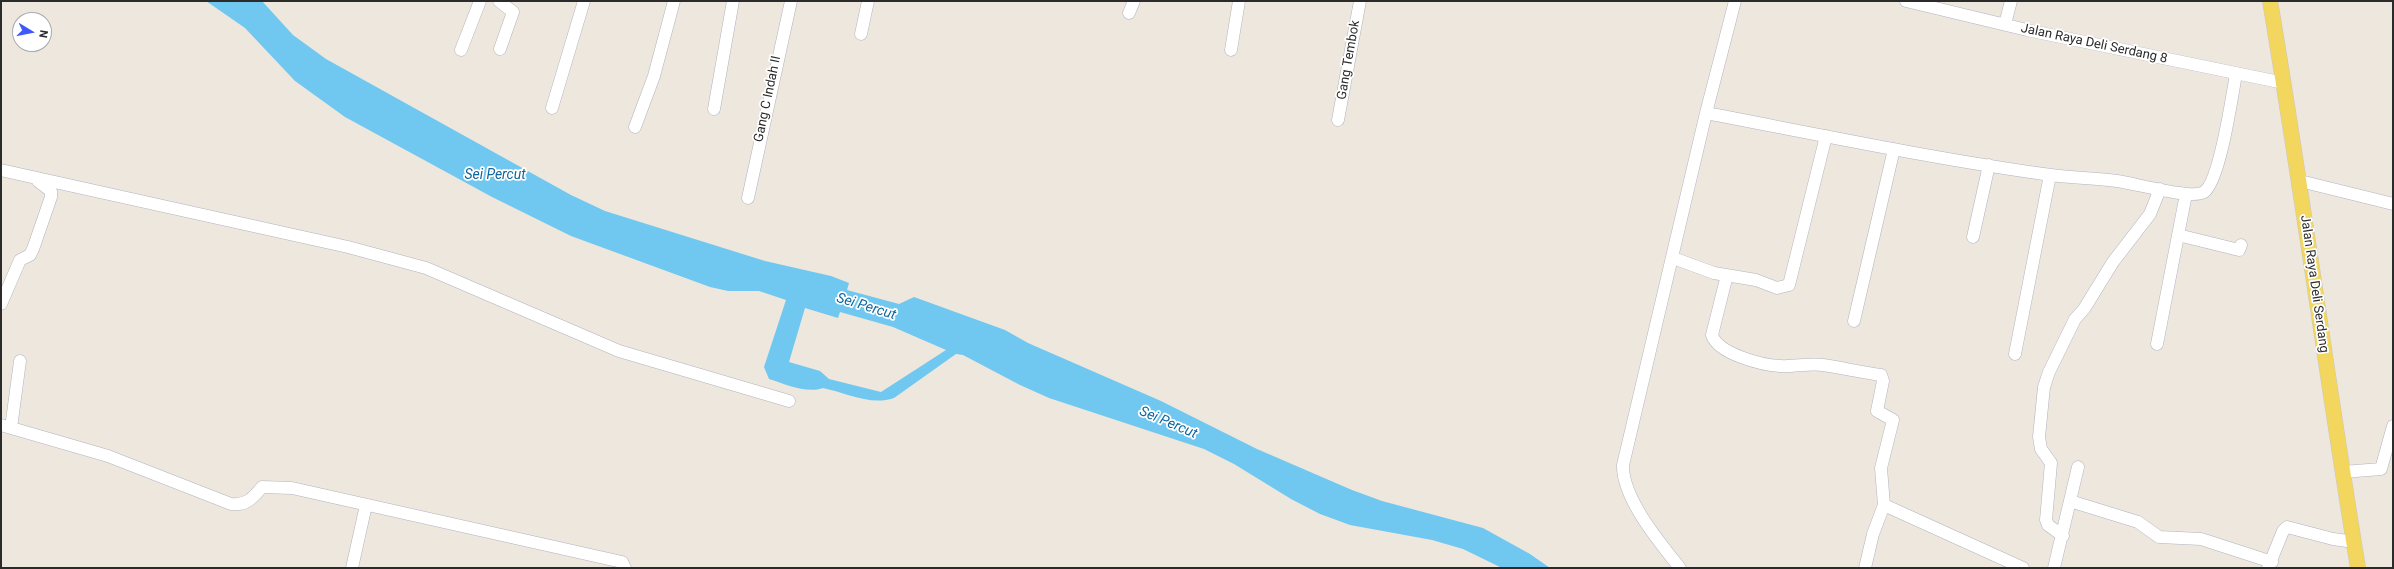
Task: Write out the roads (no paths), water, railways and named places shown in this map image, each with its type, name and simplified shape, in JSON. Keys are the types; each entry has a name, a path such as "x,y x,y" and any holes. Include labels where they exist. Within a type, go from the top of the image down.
{"main road":[{"name":"Jalan Raya Deli Serdang","path":"2270,1 2300,182 2358,568"}],"street":[{"path":"461,50 480,1"},
{"path":"499,1 513,12 500,48"},
{"path":"552,108 584,1"},
{"path":"635,127 654,76 674,1"},
{"path":"714,109 733,1"},
{"name":"Gang C Indah II","path":"748,198 791,1"},
{"path":"860,34 868,1"},
{"path":"1129,13 1134,1"},
{"path":"1231,50 1240,1"},
{"name":"Gang Tembok","path":"1338,120 1360,1"},
{"path":"1680,568 1651,531 1628,488 1623,471 1706,113 1735,1"},
{"name":"Jalan Raya Deli Serdang 8","path":"1906,1 1942,5 2005,24 2284,83"},
{"path":"2005,24 2011,1"},
{"path":"1706,113 1894,149 2050,175 2134,183 2160,190 2186,194 2204,192 2216,170 2236,74"},
{"path":"1673,258 1727,275 1756,280 1777,288 1788,285 1826,136"},
{"path":"1854,321 1894,149"},
{"path":"1973,237 1989,165"},
{"path":"1,170 348,247 426,268 619,351 789,401"},
{"path":"2015,354 2050,175"},
{"path":"1,304 20,260 30,255 33,249 51,197 51,191 30,177"},
{"path":"2300,182 2393,204"},
{"path":"2063,536 2048,525 2046,520 2051,463 2041,449 2040,437 2044,388 2049,372 2075,319 2084,309 2113,262 2150,214 2160,190"},
{"path":"2157,344 2186,194"},
{"path":"2178,235 2239,250 2241,245"},
{"path":"1727,275 1712,336 1716,344 1726,350 1762,363 1779,366 1821,365 1881,375 1883,381 1877,411 1893,420 1881,468 1884,505 1873,534 1865,568"},
{"path":"20,361 6,427 108,456 231,504 239,505 245,503 252,499 262,487 271,486 292,488 622,562 625,568"},
{"path":"2343,472 2381,469 2392,434"},
{"path":"2054,568 2063,536 2078,467"},
{"path":"2070,501 2138,522 2159,537 2201,539 2270,565 2283,531 2287,527 2333,539 2354,542"},
{"path":"352,568 366,505"},
{"path":"1884,505 2023,568"}],"water":[{"name":"Sei Percut","path":"206,1 262,1 293,35 326,59 571,195 605,211 765,261 831,276 849,283 847,290 899,304 914,297 1005,330 1028,343 1161,401 1257,449 1352,490 1382,501 1483,528 1530,554 1550,568 1502,568 1463,549 1432,540 1350,525 1320,514 1291,499 1234,464 1204,449 1049,398 1020,385 963,355 956,354 894,398 885,400 867,400 823,388 817,390 803,389 769,379 764,367 786,300 759,291 728,291 710,287 571,236 492,197 345,117 295,81 245,28","holes":["805,308 838,318 840,312 893,327 946,350 881,392 829,379 820,371 789,362"]}]}
